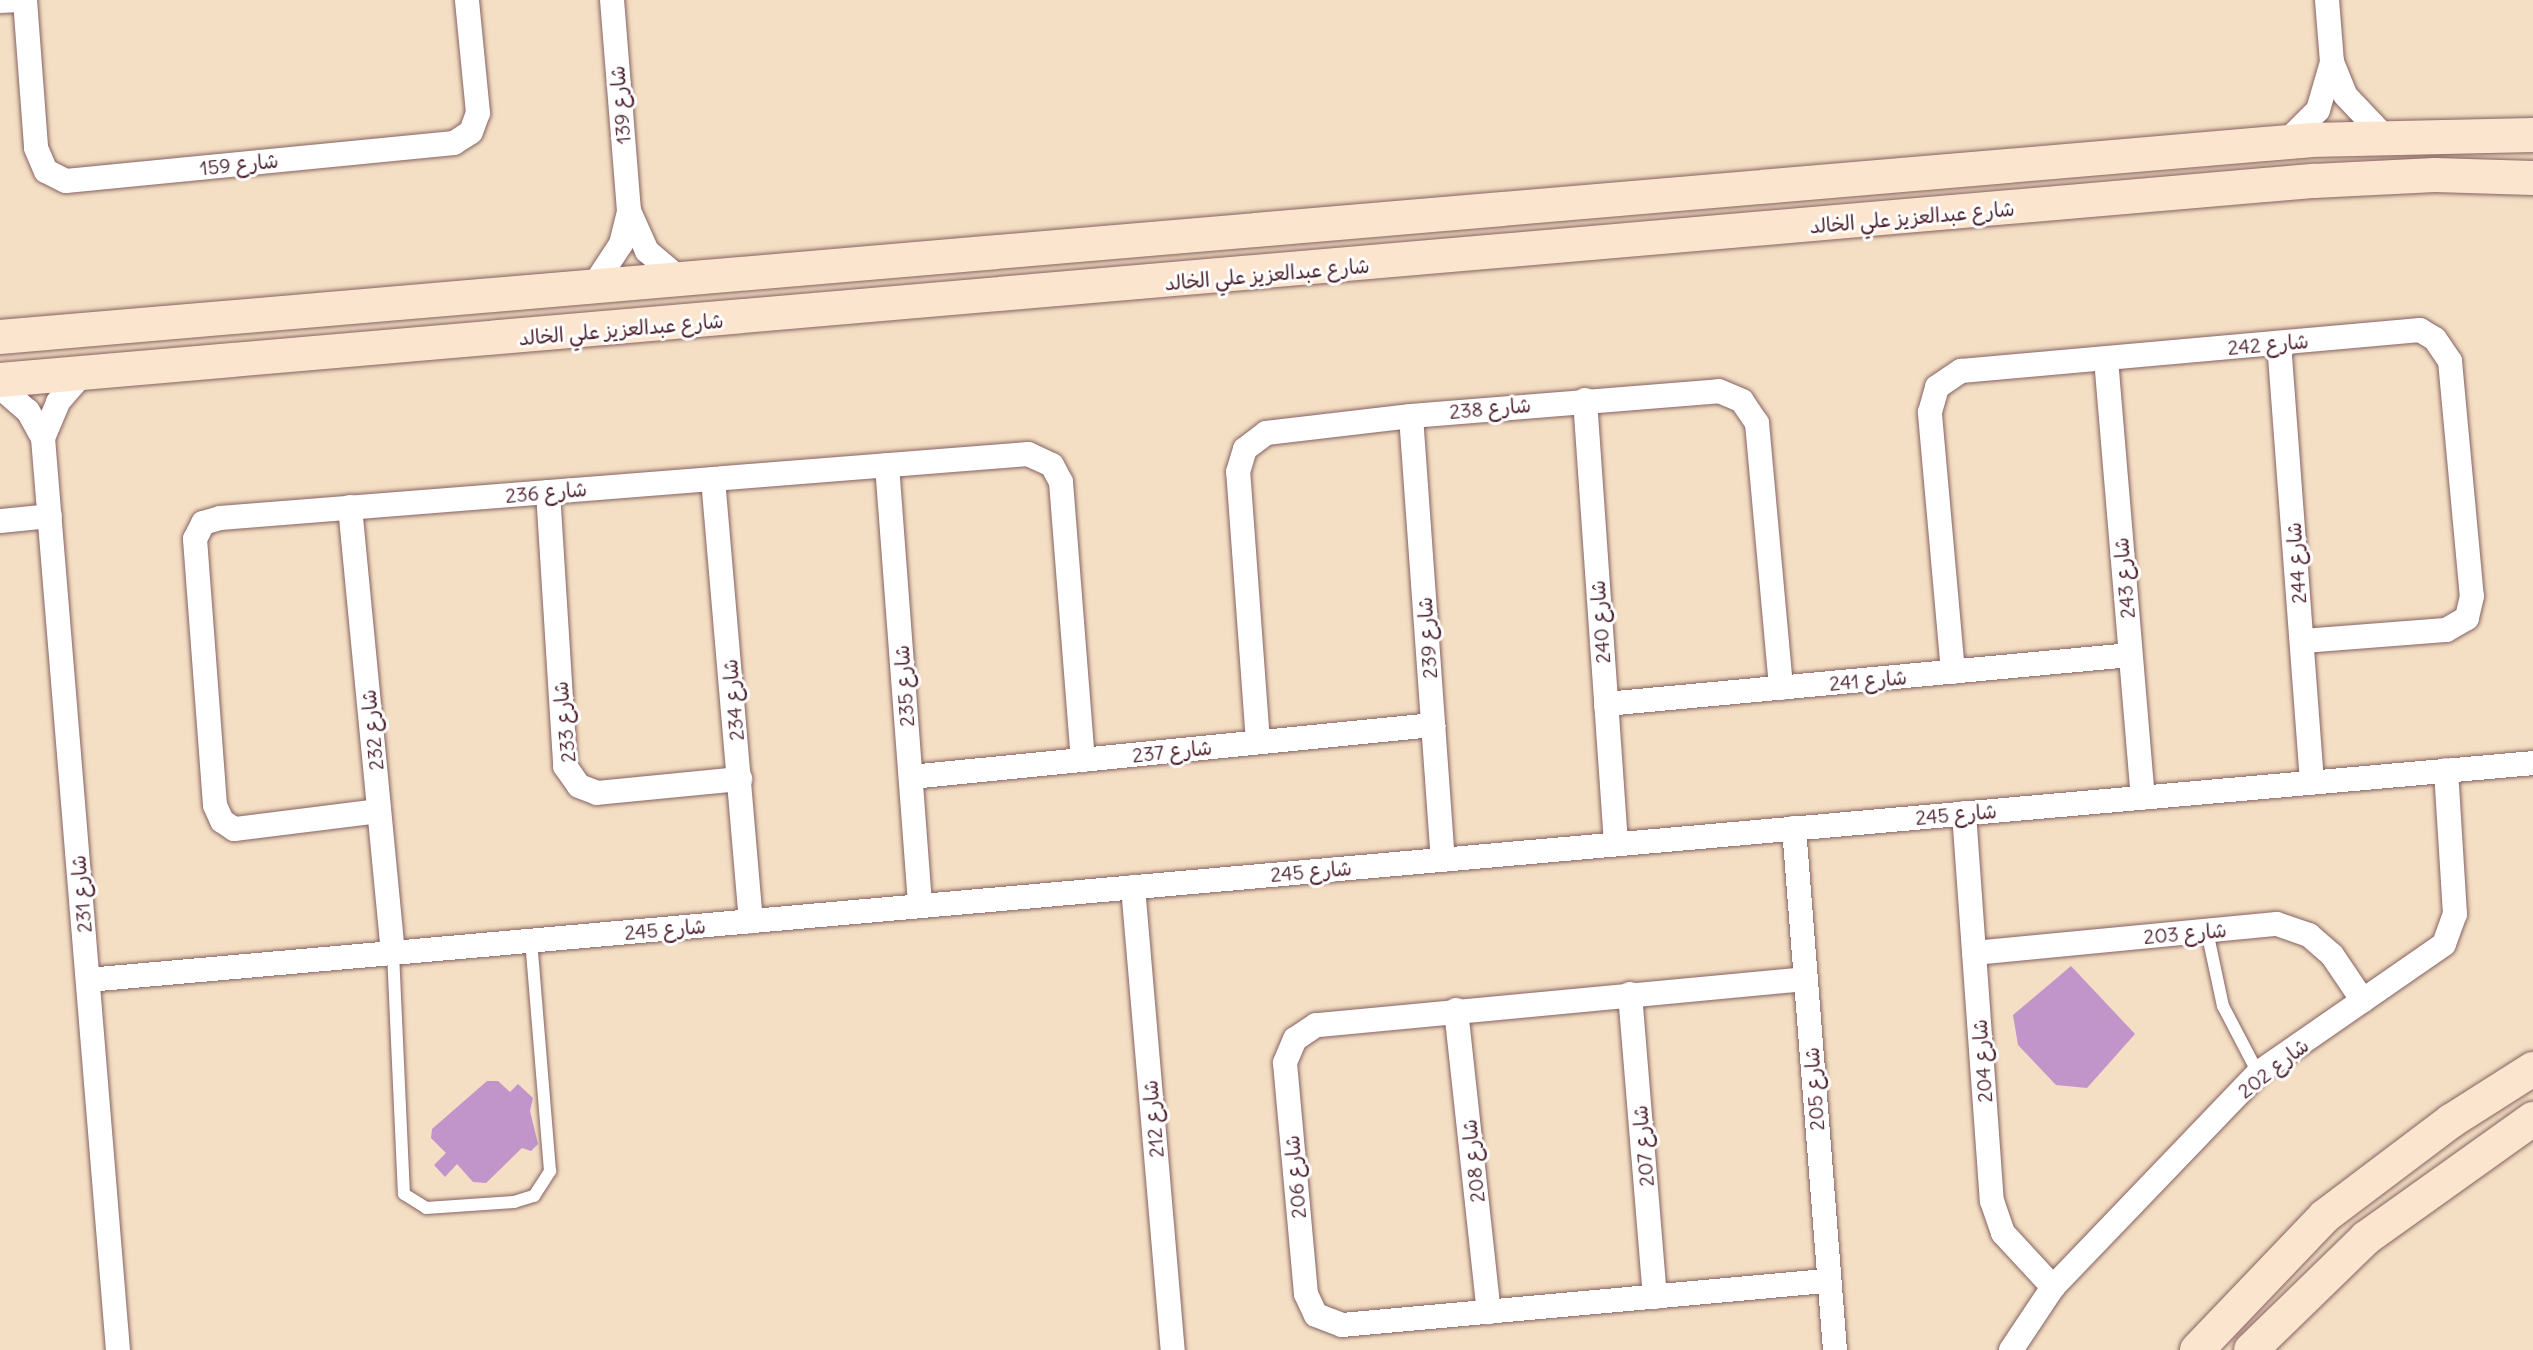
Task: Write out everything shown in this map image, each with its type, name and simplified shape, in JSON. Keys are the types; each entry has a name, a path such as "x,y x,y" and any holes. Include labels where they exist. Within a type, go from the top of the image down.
{"street":[{"path":"0,1 19,0"},
{"name":"شارع 159","path":"25,0 36,148 46,171 66,181 454,143 471,132 478,113 467,0"},
{"name":"شارع 139","path":"592,288 621,244 629,211 612,0"},
{"path":"2327,0 2332,62 2350,104 2383,135"},
{"path":"2286,142 2318,110 2332,62"},
{"path":"0,337 2286,142 2383,135 2533,135"},
{"path":"1809,227 1797,215 1803,202 1932,189 1995,167"},
{"name":"شارع عبدالعزيز علي الخالد","path":"0,380 1081,290 2327,180 2533,178"},
{"name":"شارع 139","path":"629,211 647,251 681,280"},
{"path":"1081,290 1143,266 1265,256 1280,245 1280,226"},
{"path":"357,308 351,328 359,351"},
{"path":"315,311 325,331 320,354"},
{"name":"شارع 242","path":"1953,672 1930,412 1937,387 1961,371 2420,330 2435,339 2450,361 2472,596 2467,618 2446,630 2302,641"},
{"name":"شارع 244","path":"2279,343 2312,782"},
{"name":"شارع 243","path":"2106,359 2143,797"},
{"name":"شارع 231","path":"43,438 58,402 82,374"},
{"name":"شارع 231","path":"0,387 28,411 43,438 118,1350"},
{"name":"شارع 238","path":"1258,742 1238,472 1245,449 1266,433 1411,416 1719,391 1742,401 1757,423 1781,688"},
{"name":"شارع 240","path":"1585,400 1616,844"},
{"name":"شارع 239","path":"1411,416 1443,860"},
{"name":"شارع 236","path":"379,811 234,829 222,821 215,805 195,539 203,523 220,518 350,507 1028,454 1052,465 1061,482 1083,760"},
{"name":"شارع 235","path":"887,465 920,906"},
{"name":"شارع 234","path":"713,479 751,921"},
{"name":"شارع 233","path":"548,492 565,766 579,786 597,793 740,779"},
{"name":"شارع 232","path":"350,507 393,953"},
{"path":"0,521 50,516"},
{"name":"شارع 241","path":"1606,704 2130,655"},
{"name":"شارع 237","path":"911,777 1433,725"},
{"name":"شارع 245","path":"88,980 2533,763"},
{"name":"شارع 202","path":"2011,1350 2053,1287 2258,1073 2444,944 2455,914 2446,770"},
{"name":"شارع 204","path":"1964,813 1992,1201 2003,1233 2053,1287"},
{"name":"شارع 205","path":"1794,828 1835,1350"},
{"name":"شارع 212","path":"1133,887 1173,1350"},
{"name":"شارع 203","path":"1974,953 2277,924 2309,935 2332,955 2363,1001"},
{"name":"شارع 206","path":"1806,979 1316,1025 1295,1039 1285,1063 1306,1294 1316,1315 1342,1325 1829,1281"},
{"name":"شارع 207","path":"1630,994 1655,1297"},
{"name":"شارع 208","path":"1456,1010 1489,1312"},
{"path":"2197,1350 2325,1216 2451,1121 2533,1069"},
{"path":"2251,1350 2366,1238 2533,1119"}],"lane":[{"path":"2207,931 2223,1006 2258,1073"},
{"path":"393,953 404,1194 426,1208 514,1202 534,1196 550,1171 531,941"}],"building":[{"path":"2071,966 2135,1034 2087,1088 2056,1085 2018,1045 2013,1015"},
{"path":"487,1081 498,1081 510,1092 518,1084 533,1098 530,1111 538,1144 531,1151 522,1148 486,1183 473,1182 457,1164 445,1177 434,1165 446,1153 431,1138 432,1129"}]}
